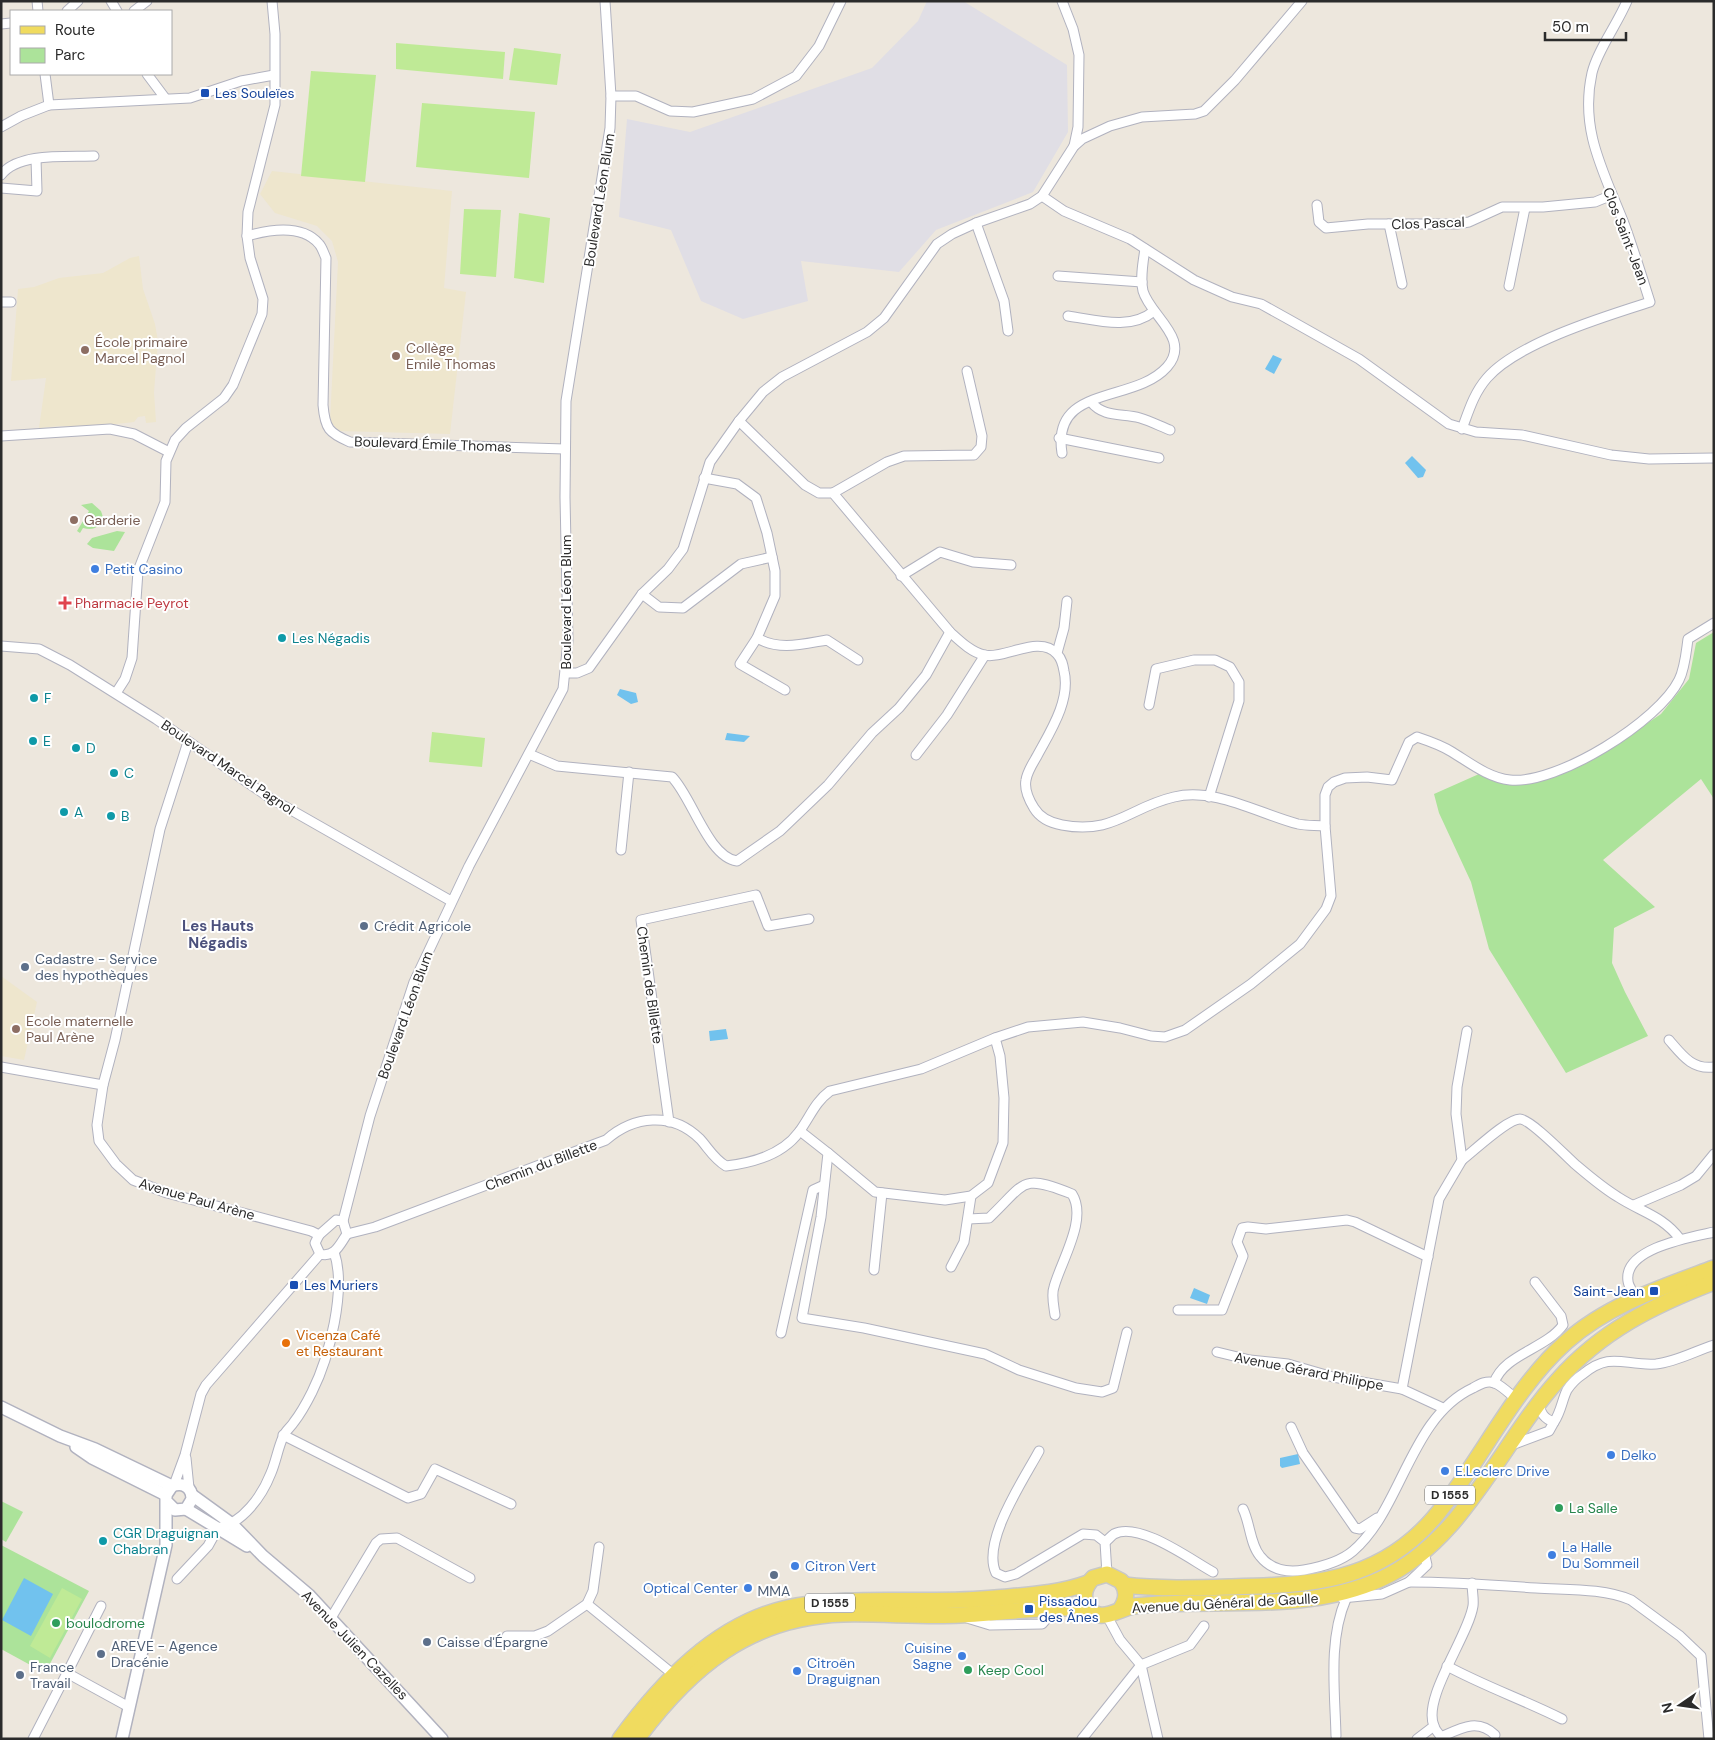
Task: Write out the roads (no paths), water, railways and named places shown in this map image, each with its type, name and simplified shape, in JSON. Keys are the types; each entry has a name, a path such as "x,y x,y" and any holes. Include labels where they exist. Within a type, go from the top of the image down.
{"main road":[{"name":"Avenue du Général de Gaulle","path":"1124,1585 1188,1588 1319,1583 1350,1576 1374,1566 1405,1546 1433,1519 1516,1399 1566,1342 1591,1323 1636,1299 1714,1268"},
{"name":"Avenue du Général de Gaulle","path":"1113,1613 1135,1606 1284,1601 1324,1597 1381,1579 1424,1552 1457,1518 1539,1402 1572,1364 1603,1337 1644,1312 1714,1282"},
{"name":"Avenue du Général de Gaulle","path":"1107,1574 1117,1578 1124,1585 1126,1594 1125,1603 1113,1613"},
{"path":"1107,1574 1093,1578 1088,1583 1085,1591 1085,1600 1089,1608 1097,1614 1113,1613"},
{"name":"D 1555","path":"620,1739 662,1685 713,1642 751,1621 786,1608 844,1602 985,1599 1066,1591 1088,1583"},
{"name":"D 1555","path":"639,1738 677,1690 720,1653 754,1632 789,1621 825,1615 960,1616 1057,1608 1089,1608"}],"street":[{"path":"67,10 78,1"},
{"path":"135,10 147,1"},
{"path":"116,693 125,679 132,658 138,571 141,558 165,502 166,461 169,452 175,440 186,428 224,398 233,386 262,314 263,299 250,258 247,236 248,212 275,105 272,1"},
{"name":"Boulevard Léon Blum","path":"343,1221 370,1116 414,982 451,901 556,707 563,689 566,672 566,401 604,177 610,128 611,96 605,1"},
{"path":"611,96 636,96 670,110 693,112 753,99 796,76 819,46 841,1"},
{"path":"1062,1 1073,29 1079,55 1078,127 1074,146"},
{"path":"566,672 577,673 589,668 642,594 668,569 683,550 710,462 763,392 782,377 867,332 884,318 937,244 952,234 976,223 1030,204 1042,196 1074,146 1082,139 1110,126 1142,118 1195,114 1204,111 1235,80 1302,1"},
{"name":"Clos Saint-Jean","path":"1462,429 1473,398 1488,377 1509,359 1582,324 1650,302 1612,195 1600,170 1592,143 1589,97 1592,72 1627,1"},
{"path":"45,75 49,105"},
{"path":"148,75 165,98"},
{"path":"1,127 21,116 49,105 190,98 241,81 274,75"},
{"path":"1,175 5,169 26,160 94,156"},
{"path":"1,188 37,191 36,159"},
{"name":"Clos Pascal","path":"1317,204 1319,222 1326,228 1389,224 1457,224 1469,222 1502,207 1525,208 1595,202 1612,195"},
{"path":"1042,196 1064,211 1105,227 1145,249 1194,280 1232,297 1261,304 1359,359 1449,424 1462,429 1522,435 1611,456 1649,459 1714,458"},
{"path":"1509,286 1525,208"},
{"path":"976,223 1004,301 1008,331"},
{"path":"1389,224 1402,284"},
{"name":"Boulevard Émile Thomas","path":"247,236 261,232 290,230 307,235 319,244 326,258 323,405 324,420 332,434 350,442 565,450"},
{"path":"1062,453 1059,438 1064,419 1075,408 1156,377 1168,366 1175,352 1173,335 1154,311 1143,290 1145,249"},
{"path":"1058,276 1142,282"},
{"path":"1068,316 1122,323 1144,319 1154,311"},
{"path":"739,422 805,485 819,492 833,493 887,462 904,456 974,454 981,447 982,436 967,371"},
{"path":"1091,402 1096,408 1106,413 1139,418 1170,430"},
{"path":"1,436 110,429 134,434 169,452"},
{"path":"1059,438 1159,458"},
{"path":"704,478 737,484 756,498 772,556 775,596 757,638 740,664 785,690"},
{"path":"833,493 901,576 925,601 950,632 966,646 984,655 1018,648 1044,648 1057,653 1062,661 1066,677 1064,700 1025,781 1027,798 1037,812 1052,823 1071,827 1096,827 1119,821 1173,797 1192,794 1209,796 1299,824 1324,826"},
{"path":"901,576 940,552 972,562 1011,565"},
{"path":"642,594 659,607 683,608 740,564 772,556"},
{"path":"1057,653 1064,628 1068,601"},
{"path":"994,1038 1000,1056 1004,1098 1003,1143 988,1183 971,1196 944,1200 875,1192 800,1131 818,1100 830,1091 921,1069 994,1038 1028,1027 1083,1022 1120,1028 1151,1036 1165,1037 1185,1030 1251,984 1300,944 1326,909 1331,896 1324,826 1325,795 1328,787 1334,782 1345,778 1367,777 1392,780 1401,756 1412,738 1417,736 1430,741 1483,771 1509,780 1521,780 1567,768 1592,755 1659,708 1680,680 1688,639 1714,623"},
{"path":"529,754 557,766 629,772 672,778 681,786 703,827 720,850 730,860 737,861 780,830 828,785 872,733 899,708 926,675 950,632"},
{"path":"757,638 766,643 790,646 827,640 858,660"},
{"name":"Boulevard Marcel Pagnol","path":"1,646 39,649 70,665 116,693 270,798 451,901"},
{"path":"916,755 947,715 984,655"},
{"path":"1149,705 1156,669 1194,660 1215,660 1230,667 1239,682 1240,701 1209,796"},
{"name":"Avenue Paul Arène","path":"188,742 160,829 115,1040 103,1085 97,1125 100,1141 116,1164 133,1180 167,1193 311,1231 319,1235"},
{"path":"622,850 629,772"},
{"name":"Chemin de Billette","path":"669,1122 641,920 756,895 768,926 809,919"},
{"path":"1462,1160 1456,1114 1457,1087 1467,1031"},
{"path":"1669,1040 1687,1061 1695,1066 1714,1067"},
{"path":"1,1067 103,1085"},
{"path":"1462,1160 1509,1123 1519,1119 1526,1120 1576,1165 1618,1198 1670,1225 1680,1239"},
{"name":"Chemin du Billette","path":"347,1234 375,1227 606,1140 619,1128 632,1123 649,1120 669,1122 687,1129 700,1140 717,1161 726,1166 759,1160 783,1147 800,1131"},
{"path":"828,1153 821,1217 802,1318 864,1328 985,1354 1019,1370 1076,1388 1102,1392 1113,1388 1127,1332"},
{"path":"1634,1205 1682,1186 1696,1176 1714,1154"},
{"name":"Avenue Gérard Philippe","path":"1402,1389 1439,1199 1462,1160"},
{"path":"968,1219 989,1218 1016,1191 1033,1182 1044,1182 1072,1194 1079,1211 1061,1272 1053,1289 1055,1315"},
{"path":"781,1333 813,1190 824,1185"},
{"path":"874,1270 882,1193"},
{"path":"950,1267 964,1242 971,1196"},
{"path":"1178,1310 1222,1310 1243,1256 1237,1242 1242,1228 1266,1229 1347,1220 1355,1222 1428,1257"},
{"path":"343,1221 347,1234 330,1255 320,1254 315,1247 319,1235 333,1222 343,1221"},
{"path":"1636,1299 1628,1281 1629,1271 1636,1259 1647,1252 1680,1239 1714,1232"},
{"path":"177,1579 208,1546 218,1528 232,1524 253,1505 271,1474 283,1434 296,1420 312,1391 326,1356 338,1294 338,1263 334,1252"},
{"path":"122,1739 166,1544 170,1492 186,1455 201,1394 206,1384 320,1254"},
{"path":"1494,1383 1498,1373 1506,1365 1557,1334 1563,1325 1562,1316 1535,1282"},
{"path":"1506,1447 1549,1431 1561,1412 1567,1391 1577,1379 1596,1364 1605,1361 1655,1364 1674,1360 1714,1345"},
{"name":"Avenue Gérard Philippe","path":"1217,1352 1250,1360 1288,1364 1333,1376 1402,1389 1443,1408"},
{"path":"1243,1509 1258,1554 1268,1564 1284,1571 1312,1568 1337,1561 1353,1551 1373,1528 1410,1459 1443,1408 1462,1393 1485,1382 1494,1383 1516,1399"},
{"path":"1539,1402 1540,1412 1545,1418 1554,1422"},
{"path":"1,1407 60,1436 95,1449 170,1492 175,1510 183,1510"},
{"path":"1291,1426 1303,1453 1354,1528 1360,1529 1380,1516"},
{"path":"283,1434 408,1498 421,1494 435,1469 511,1504"},
{"path":"1039,1451 1001,1523 992,1564 996,1573 1005,1577 1016,1574 1084,1534 1096,1535 1105,1542 1107,1574"},
{"path":"166,1544 183,1510 191,1503 186,1455"},
{"path":"170,1492 184,1484 190,1491"},
{"name":"Avenue Julien Cazelles","path":"190,1491 232,1524 263,1556 309,1596 442,1739"},
{"name":"Avenue Julien Cazelles","path":"183,1510 218,1528 263,1556"},
{"path":"1105,1542 1115,1533 1131,1532 1152,1537 1213,1572"},
{"path":"331,1618 376,1543 382,1538 397,1538 470,1578"},
{"path":"507,1636 535,1636 548,1631 587,1604 593,1591 599,1547"},
{"path":"1324,1597 1346,1599 1382,1594 1409,1582 1427,1565 1424,1552"},
{"path":"1409,1582 1472,1583 1582,1590 1622,1596 1631,1600 1680,1636 1701,1656 1709,1739"},
{"path":"1472,1583 1473,1605 1469,1621 1447,1666 1431,1712 1434,1726 1442,1738 1477,1724 1488,1728 1496,1735"},
{"path":"1336,1736 1335,1656 1340,1612 1346,1599"},
{"path":"587,1604 674,1675"},
{"path":"33,1739 102,1606"},
{"path":"1113,1613 1120,1640 1141,1665 1158,1739"},
{"path":"1082,1739 1141,1665 1190,1645 1204,1626"},
{"path":"1447,1666 1478,1683 1531,1704 1562,1719"},
{"path":"67,1673 129,1707"},
{"path":"1417,1739 1434,1726"}],"water":[{"path":"1273,355 1282,359 1274,374 1265,369"},
{"path":"1412,456 1426,470 1423,477 1418,478 1405,463"},
{"path":"620,689 636,693 638,702 631,704 617,695"},
{"path":"727,733 750,736 744,742 725,740"},
{"path":"726,1029 728,1039 710,1041 709,1031"},
{"path":"1194,1288 1210,1295 1207,1304 1190,1298"},
{"path":"1298,1454 1300,1464 1282,1468 1280,1466 1280,1458"},
{"path":"24,1578 53,1594 31,1636 2,1620"}],"place":[{"name":"Les Souleïes","path":"205,93"},
{"name":"École primaire Marcel Pagnol","path":"85,350"},
{"name":"Collège Emile Thomas","path":"396,356"},
{"name":"Garderie","path":"74,520"},
{"name":"Petit Casino","path":"95,569"},
{"name":"Pharmacie Peyrot","path":"65,603"},
{"name":"Les Négadis","path":"282,638"},
{"name":"F","path":"34,698"},
{"name":"E","path":"33,741"},
{"name":"D","path":"76,748"},
{"name":"C","path":"114,773"},
{"name":"A","path":"64,812"},
{"name":"B","path":"111,816"},
{"name":"Crédit Agricole","path":"364,926"},
{"name":"Cadastre - Service des hypothèques","path":"25,967"},
{"name":"Ecole maternelle Paul Arène","path":"16,1029"},
{"name":"Les Muriers","path":"294,1285"},
{"name":"Saint-Jean","path":"1654,1291"},
{"name":"Vicenza Café et Restaurant","path":"286,1343"},
{"name":"Delko","path":"1611,1455"},
{"name":"E.Leclerc Drive","path":"1445,1471"},
{"name":"La Salle","path":"1559,1508"},
{"name":"CGR Draguignan Chabran","path":"103,1541"},
{"name":"La Halle Du Sommeil","path":"1552,1555"},
{"name":"Citron Vert","path":"795,1566"},
{"name":"MMA","path":"774,1575"},
{"name":"Optical Center","path":"748,1588"},
{"name":"Pissadou des Ânes","path":"1029,1609"},
{"name":"boulodrome","path":"56,1623"},
{"name":"Caisse d'Épargne","path":"427,1642"},
{"name":"AREVE - Agence Dracénie","path":"101,1654"},
{"name":"Cuisine Sagne","path":"962,1656"},
{"name":"Keep Cool","path":"968,1670"},
{"name":"Citroën Draguignan","path":"797,1671"},
{"name":"France Travail","path":"20,1675"}],"district":[{"name":"Les Hauts Négadis","path":"218,934"}]}
